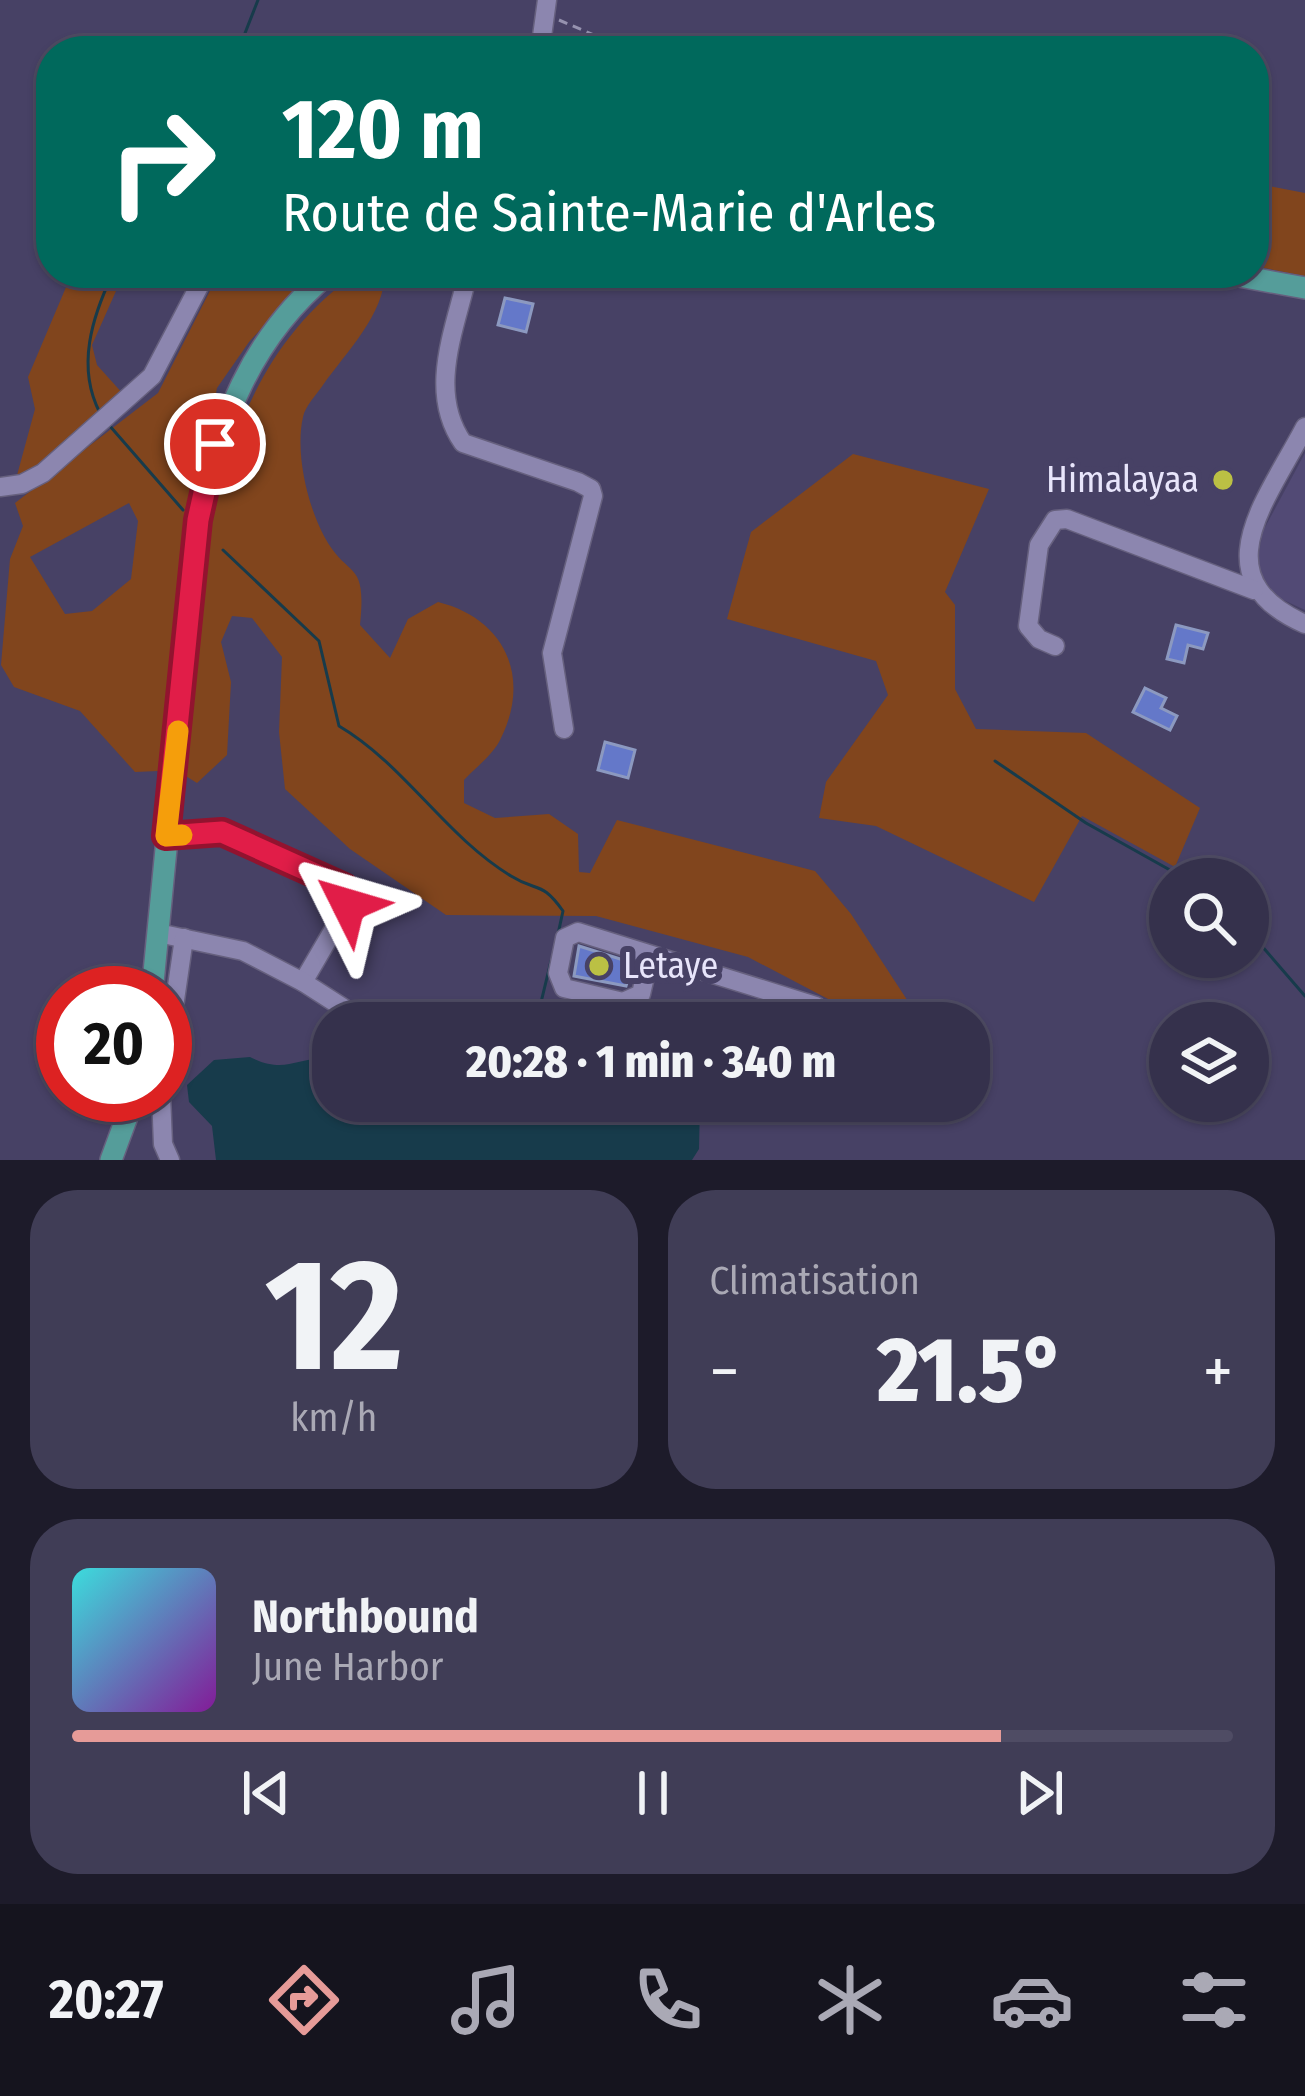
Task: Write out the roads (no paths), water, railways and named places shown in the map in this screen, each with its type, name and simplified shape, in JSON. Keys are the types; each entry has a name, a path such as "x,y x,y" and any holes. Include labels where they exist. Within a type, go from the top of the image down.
{"main road":[{"path":"1269,282 1305,289"},
{"path":"155,966 198,520 215,444 234,393 262,342 310,288"},
{"path":"111,1160 125,1122"}],"street":[{"path":"0,487 22,484 43,473 152,376 198,288"},
{"path":"465,288 444,376 446,412 455,432 463,443 578,482 591,489 593,496 552,653 564,729"},
{"path":"1254,590 1246,565 1255,524 1305,427"},
{"path":"1055,646 1039,639 1028,626 1039,544 1055,520 1067,519 1254,590 1276,611 1305,623"},
{"path":"166,836 222,832 344,887 348,905 303,982"},
{"path":"650,955 641,994 623,1002 564,988 558,973 565,938 578,932 803,1002"},
{"path":"158,933 243,951 335,1002"},
{"path":"180,966 184,938"},
{"path":"162,1122 170,1160"}],"water":[{"path":"250,1057 285,1065 312,1059 312,1122 700,1122 699,1149 692,1160 216,1160 212,1126 192,1105 192,1080 214,1060"}],"waterway":[{"path":"244,36 258,0"},
{"path":"100,413 88,360 107,288"},
{"path":"109,425 183,510"},
{"path":"223,550 319,641 339,726 384,760 487,860 549,895 563,911 558,934"},
{"path":"995,761 1086,823 1149,858"},
{"path":"1269,954 1305,996"},
{"path":"541,1002 551,961"}],"place":[{"name":"Himalayaa","path":"1223,480"},
{"name":"Letaye","path":"599,966"}]}
